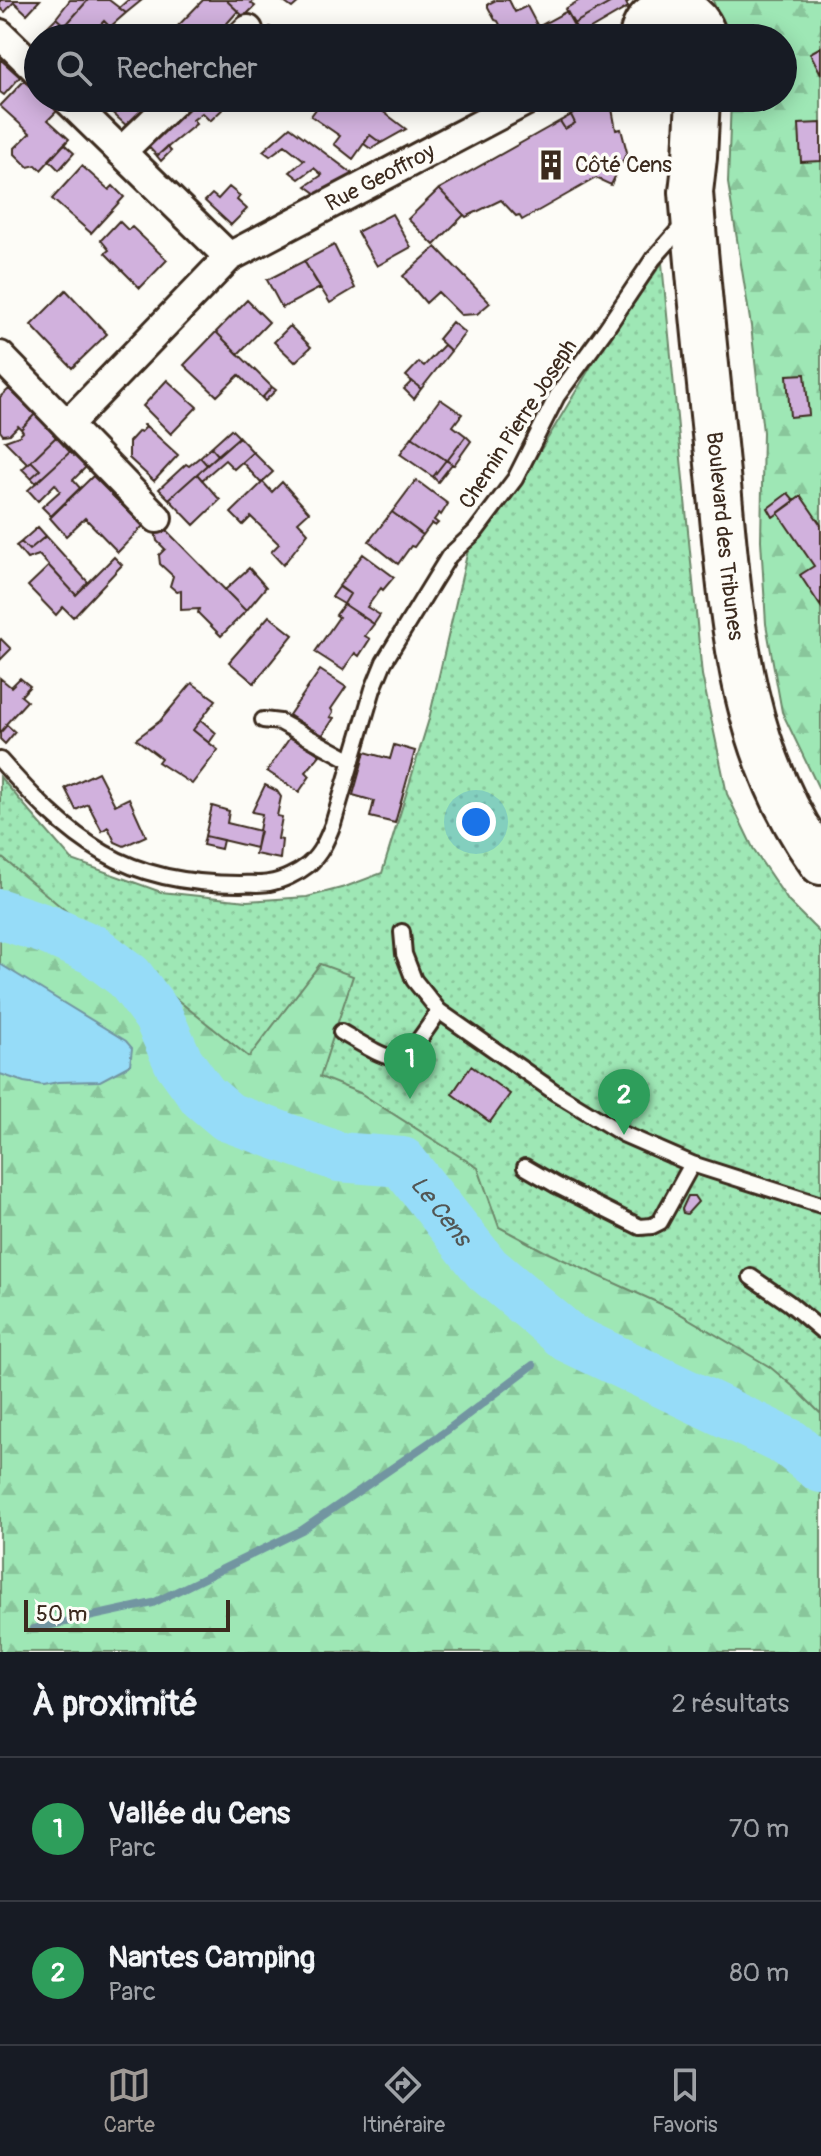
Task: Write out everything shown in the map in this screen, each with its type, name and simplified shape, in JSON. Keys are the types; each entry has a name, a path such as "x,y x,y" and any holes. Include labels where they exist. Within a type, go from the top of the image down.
{"street":[{"path":"646,24 651,16 676,4 701,24"},
{"path":"0,34 24,57"},
{"path":"80,112 229,257"},
{"path":"121,152 162,112"},
{"name":"Rue Geoffroy","path":"67,425 229,257 504,112"},
{"name":"Boulevard des Tribunes","path":"672,112 692,204"},
{"name":"Boulevard des Tribunes","path":"697,112 692,204 732,614 748,707 775,784 821,863"},
{"path":"0,356 157,518"}],"lane":[{"name":"Chemin Pierre Joseph","path":"0,760 28,792 104,853 171,879 229,884 270,883 309,864 325,845 384,662 449,556 475,532 515,479 557,396 692,204"},
{"path":"263,720 280,722 352,761"},
{"path":"402,932 404,954 414,980 439,1011 556,1093 623,1134 692,1164 821,1205"},
{"path":"341,1032 390,1058 402,1058 417,1045 439,1011"},
{"path":"525,1167 640,1227 660,1222 692,1164"},
{"path":"751,1277 821,1330"}],"green space":[{"path":"713,0 821,0 821,793 782,712 766,624 761,540 763,432 751,326 728,183 731,112 797,112 797,24 721,24"},
{"path":"662,263 702,675 727,794 755,852 789,902 821,934 821,1652 0,1264 0,777 72,860 161,892 247,901 307,897 382,873 429,719 468,550 513,496 602,348"},
{"path":"0,856 249,1057 320,964 353,976 320,1077 360,1093 478,1168 499,1227 544,1251 672,1309 770,1367 795,1388 821,1414 821,1652 0,1652"}],"water":[{"path":"0,964 126,1041 132,1048 130,1065 100,1081 43,1085 0,1074"}],"building":[{"path":"0,0 40,0 27,14 14,2 5,12 0,8"},
{"path":"70,0 88,0 67,24 56,18"},
{"path":"88,0 109,0 126,13 113,24 104,21 101,24 67,24"},
{"path":"128,0 142,0 126,13 119,8"},
{"path":"203,0 226,0 238,11 226,24 180,24"},
{"path":"226,0 254,0 251,3 255,6 244,17"},
{"path":"281,0 301,0 292,8"},
{"path":"496,0 509,0 515,12 527,6 536,24 500,24 488,4"},
{"path":"580,0 615,0 573,24 565,9"},
{"path":"615,0 631,0 626,3 628,7 599,24 573,24"},
{"path":"567,11 574,24 543,24"},
{"path":"821,47 821,74 810,53"},
{"path":"0,59 20,77 4,95 0,92"},
{"path":"24,81 24,112 56,112 48,120 69,139 41,170 36,165 28,167 15,154 15,148 30,133 0,106"},
{"path":"111,112 147,112 129,128"},
{"path":"178,112 220,112 210,121 202,113 193,120 196,124 157,156 145,143"},
{"path":"314,112 384,112 406,129 381,143 370,135 353,159 334,144 340,136 311,116"},
{"name":"Côté Cens","path":"576,112 613,112 616,130 621,129 627,152 611,185 596,178 522,220 501,200 466,217 439,189 560,121 565,129 575,123 571,115"},
{"path":"571,115 575,123 565,129 560,121"},
{"path":"821,123 821,161 801,162 799,124"},
{"path":"290,127 353,174 317,194 306,186 322,175 314,168 299,179 290,172 304,160 285,145 270,156 263,151"},
{"path":"370,135 381,143 371,149 364,144"},
{"path":"64,144 74,153 59,170 49,160"},
{"path":"167,147 171,151 161,161 157,156"},
{"path":"82,166 109,190 113,186 124,197 91,233 52,199"},
{"path":"229,187 240,196 237,200 247,209 231,225 205,201 212,194 218,199"},
{"path":"439,189 464,215 434,245 408,219"},
{"path":"392,214 411,247 377,266 357,232"},
{"path":"119,221 128,230 132,227 167,260 140,288 105,253 109,250 101,240"},
{"path":"334,245 355,288 330,303 304,261"},
{"path":"436,247 490,303 477,314 461,315 438,292 426,303 403,276"},
{"path":"304,261 320,288 282,308 267,280"},
{"path":"66,290 107,334 72,368 31,325"},
{"path":"247,300 269,322 238,354 216,332"},
{"path":"452,322 465,333 451,351 438,339"},
{"path":"290,326 311,347 295,362 274,342"},
{"path":"216,332 272,387 262,398 239,375 217,396 184,365"},
{"path":"444,345 451,351 421,389 406,376 419,362 424,366"},
{"path":"805,374 809,415 790,417 787,375"},
{"path":"167,380 197,407 171,434 143,406"},
{"path":"412,381 421,389 414,399 404,389"},
{"path":"272,387 276,390 265,401 262,398"},
{"path":"9,389 35,414 21,429 18,426 10,434 3,435 0,431 0,397"},
{"path":"440,399 462,414 453,426 466,436 447,461 412,437"},
{"path":"35,414 56,437 28,464 5,441 19,436 23,432 21,429"},
{"path":"144,425 178,455 154,481 129,458 129,442 146,427"},
{"path":"231,429 239,437 218,455 211,447"},
{"path":"466,436 471,441 454,465 447,461"},
{"path":"56,437 70,452 36,483 31,478 40,470 31,461"},
{"path":"239,437 253,452 234,469 225,460 202,480 197,474"},
{"path":"412,437 446,460 433,477 400,454"},
{"path":"211,447 218,455 207,465 200,457"},
{"path":"70,452 86,467 73,480 80,488 51,516 42,507 60,491 55,484 38,501 28,490"},
{"path":"253,452 273,472 261,483 242,462"},
{"path":"200,457 207,465 169,499 159,489 186,464 189,466"},
{"path":"446,460 452,464 438,482 433,477"},
{"path":"31,461 40,470 31,478 22,469"},
{"path":"197,474 220,500 194,525 169,499"},
{"path":"93,476 143,526 118,552 85,518 66,536 50,518"},
{"path":"416,480 448,504 434,520 438,523 435,526 432,523 423,535 392,512"},
{"path":"263,482 272,492 282,482 309,512 298,522 308,533 283,565 271,552 279,544 251,517 243,525 231,513"},
{"path":"788,493 795,501 773,517 768,508"},
{"path":"801,496 821,525 821,607 800,575 814,566 778,513"},
{"path":"392,512 423,535 398,564 369,541"},
{"path":"161,525 246,611 221,636 198,613 199,609 181,610 181,591 177,592 170,586 173,576 160,564 159,555 165,549 157,541 155,531"},
{"path":"38,527 46,536 29,550 21,542"},
{"path":"46,536 88,582 76,595 39,555 27,559 16,546 21,542 29,550"},
{"path":"363,554 394,577 367,607 380,615 374,624 344,604 350,594 339,586"},
{"path":"114,557 122,565 73,617 63,607 56,615 28,586 49,566 76,595"},
{"path":"249,568 266,587 246,611 225,590"},
{"path":"339,587 350,594 344,604 332,597"},
{"path":"344,604 374,624 365,636 370,639 359,656 355,653 343,670 315,652 339,617 336,615"},
{"path":"269,616 293,635 254,683 229,662"},
{"path":"0,640 11,649 0,660"},
{"path":"320,670 346,687 331,709 330,717 334,718 322,736 289,715"},
{"path":"0,678 11,687 20,678 30,686 21,696 27,701 0,733"},
{"path":"192,683 216,700 193,730 218,750 192,784 158,762 161,758 136,739 160,721"},
{"path":"201,720 216,733 209,743 193,730"},
{"path":"7,725 15,732 5,744 0,739 0,733"},
{"path":"291,736 320,755 306,772 310,776 299,792 267,771"},
{"path":"394,745 415,751 395,823 370,817 374,801 353,795 365,752 390,759"},
{"path":"98,772 115,805 129,798 146,836 124,846 115,842 108,827 102,831 88,804 76,810 65,788"},
{"path":"265,785 281,797 277,816 282,817 278,839 282,840 280,859 255,854 262,814 252,812"},
{"path":"212,806 229,811 227,823 260,831 256,848 205,836"},
{"path":"205,836 223,840 221,849 203,845"},
{"path":"471,1066 510,1094 490,1122 452,1094"},
{"path":"688,1196 694,1196 698,1202 687,1214 682,1209"}],"waterway":[{"name":"Le Cens","path":"0,914 94,950 129,977 158,1016 178,1061 203,1096 228,1117 339,1157 402,1162 487,1269 569,1338 789,1443 821,1468"},
{"path":"556,1347 569,1338"},
{"path":"33,1629 153,1603 302,1530 446,1431 533,1365"}],"place":[{"name":"Côté Cens","path":"551,165"},
{"name":"Vallée du Cens","path":"410,1099"},
{"name":"Nantes Camping","path":"624,1135"}]}
